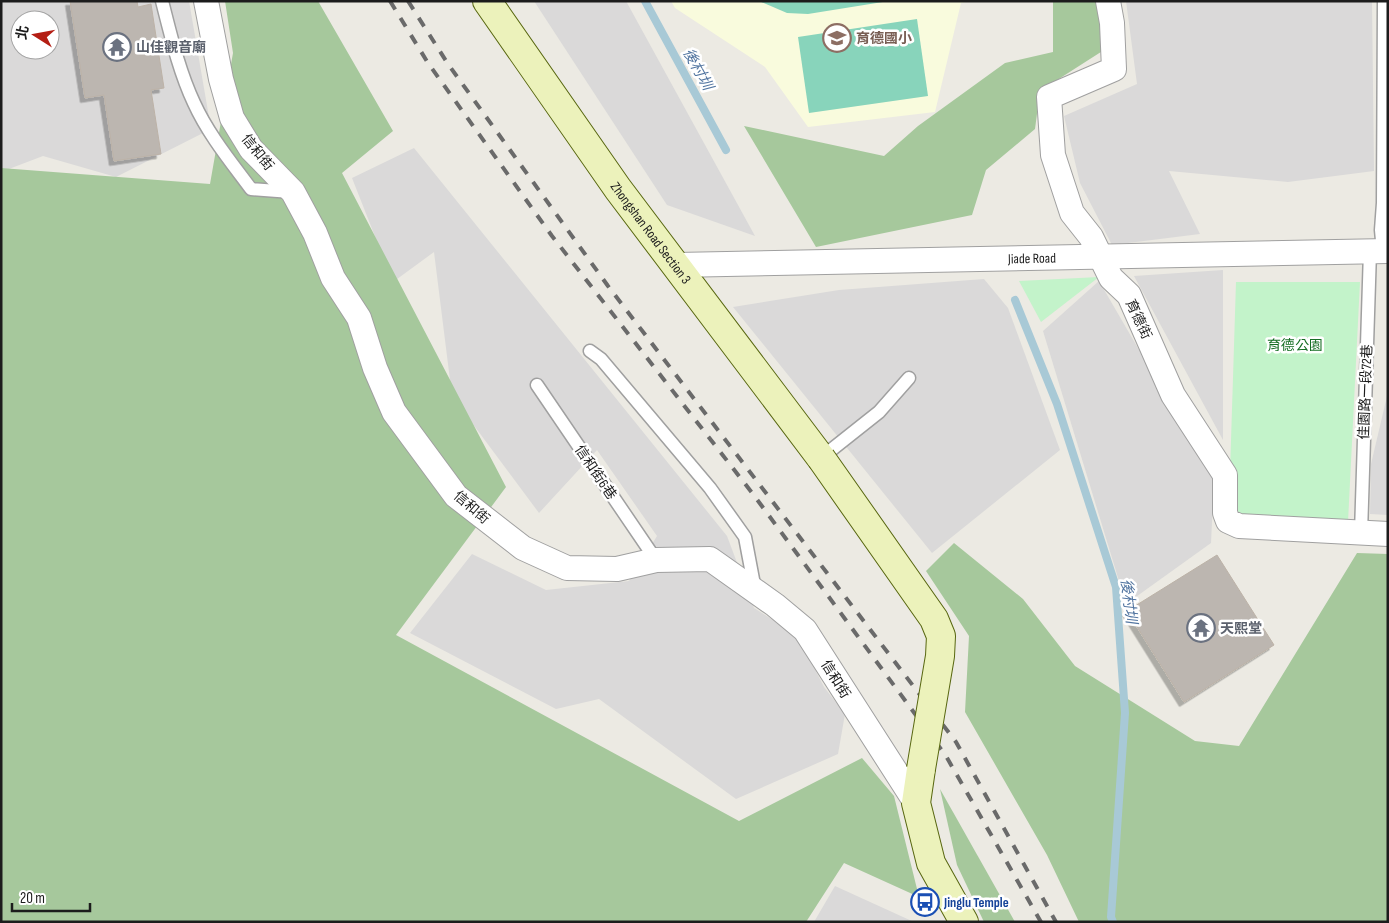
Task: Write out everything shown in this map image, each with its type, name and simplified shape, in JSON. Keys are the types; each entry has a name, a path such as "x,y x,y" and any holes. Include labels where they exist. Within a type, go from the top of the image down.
{"main road":[{"name":"Zhongshan Road Section 3","path":"487,1 618,189 821,458 934,619 941,636 940,656 916,803"},
{"path":"916,803 931,863 964,922"}],"street":[{"name":"信和街","path":"206,1 220,79 232,118 251,149 293,192 315,233 333,278 359,318 375,368 394,412 456,496 523,548 567,568 617,570 656,560 710,559 775,605 805,630 916,803"},
{"name":"育德街","path":"1108,1 1112,22 1114,70 1049,97 1053,155 1072,213 1091,237 1111,278 1129,295 1173,395 1225,474 1225,513 1228,521 1239,526 1388,534"},
{"name":"Jiade Road","path":"676,265 1380,251"}],"lane":[{"path":"162,1 178,64 194,104 222,151 251,189 293,192"},
{"name":"佳園路一段72巷","path":"1360,533 1383,203 1384,1"},
{"path":"590,351 601,360 710,488 744,537 756,593"},
{"path":"821,458 879,412 908,378"},
{"name":"信和街6巷","path":"537,385 656,560"}],"shaded area":[{"path":"1,1 189,1 211,129 116,177 43,156 1,172"},
{"path":"534,1 626,1 755,236 667,205"},
{"name":"育德國小","path":"671,1 972,1 961,3 935,112 808,127 765,67 675,8"},
{"path":"1126,1 1372,1 1374,171 1288,182 1169,171 1200,234 1112,245 1080,183 1064,116 1137,84"},
{"path":"414,148 727,536 754,608 798,636 824,687 845,714 838,754 736,799 599,699 556,709 410,633 472,554 546,590 629,581 657,536 597,450 539,513 452,396 434,252 393,282 352,178"},
{"path":"1223,270 1223,440 1134,276"},
{"path":"984,279 1008,308 1060,450 932,553 733,307 839,290"},
{"path":"1099,281 1214,479 1211,543 1126,604 1043,331"},
{"path":"1388,392 1388,515 1370,514 1371,464"},
{"path":"835,886 914,922 814,922"}],"green space":[{"path":"225,1 318,1 393,131 342,173 506,487 396,635 739,821 862,758 894,796 919,897 844,863 806,922 1,922 1,168 210,184 233,53"},
{"path":"759,1 889,1 808,14 787,13"},
{"path":"1053,1 1098,1 1104,50 1040,91 1035,129 986,170 972,215 816,247 744,126 884,156 918,126 1005,63 1053,52"},
{"path":"917,19 928,96 809,113 798,37"},
{"path":"1099,277 1041,322 1019,281"},
{"name":"育德公園","path":"1236,282 1360,282 1348,522 1242,519 1229,504"},
{"path":"954,543 1023,599 1075,666 1195,741 1239,746 1357,553 1388,554 1388,922 1079,922 1047,855 965,712 969,636 926,571"},
{"path":"940,789 1015,922 984,922 957,865"}],"building":[{"name":"山佳觀音廟","path":"70,1 137,1 138,7 151,4 164,88 151,90 161,154 114,161 104,95 85,98"},
{"name":"天熙堂","path":"1217,555 1274,645 1184,702 1127,611"}],"waterway":[{"name":"後村圳","path":"645,1 726,150"},
{"name":"後村圳","path":"1015,300 1057,404 1116,587 1125,713 1111,917 1113,922"}],"railway":[{"path":"390,1 428,63 552,236 753,494 946,756 1041,922"},
{"path":"408,1 448,64 608,286 956,742 1056,922"}],"place":[{"name":"育德國小","path":"837,38"},
{"name":"山佳觀音廟","path":"117,47"},
{"name":"天熙堂","path":"1201,628"},
{"name":"Jinglu Temple","path":"925,902"}]}
